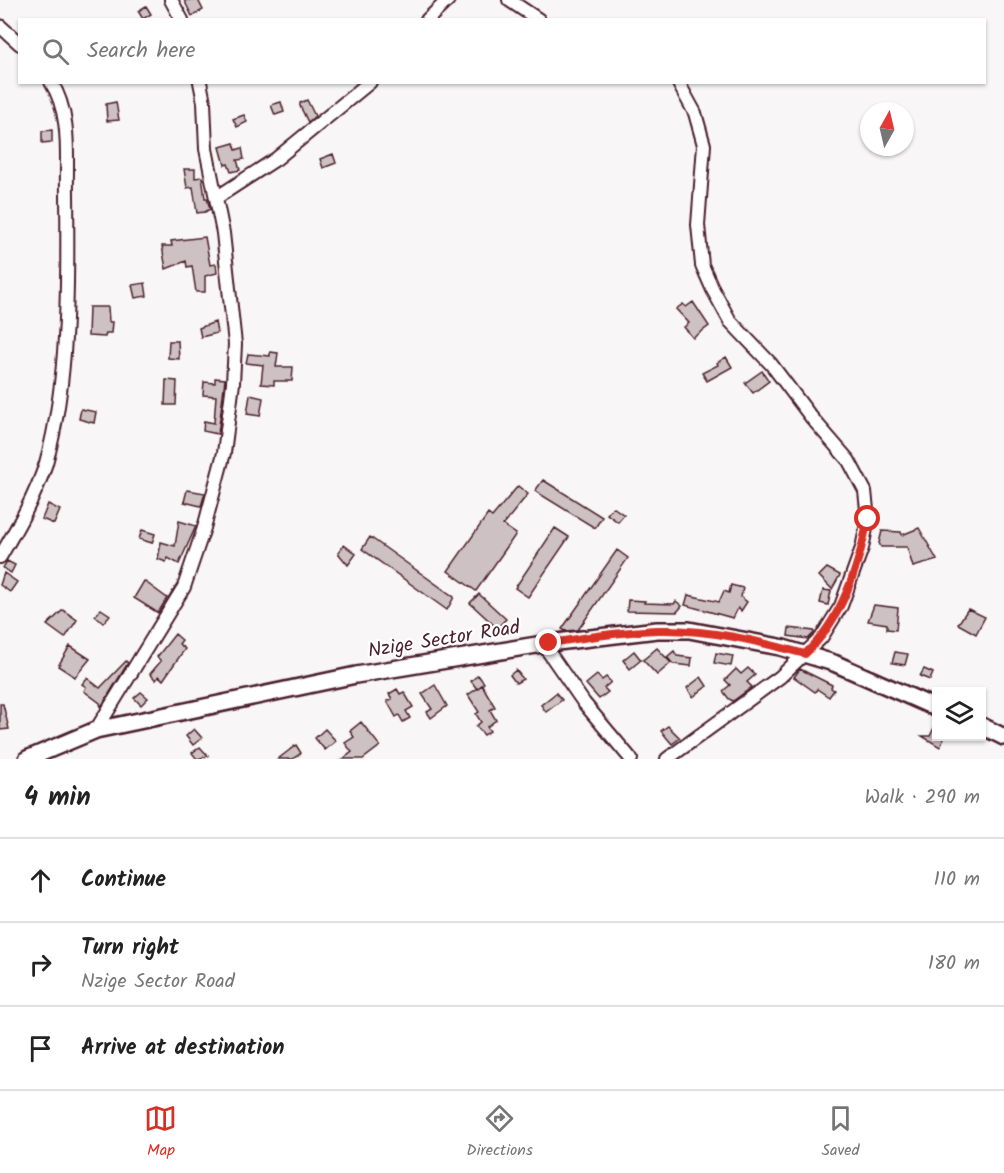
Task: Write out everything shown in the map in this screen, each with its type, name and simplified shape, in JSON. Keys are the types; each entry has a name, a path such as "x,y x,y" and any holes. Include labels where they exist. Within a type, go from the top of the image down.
{"main road":[{"name":"Nzige Sector Road","path":"27,759 46,755 96,730 356,675 543,644 657,630 689,630 805,654 834,663 932,706"},
{"path":"986,728 1004,737"}],"street":[{"path":"171,0 181,18"},
{"path":"429,18 448,0"},
{"path":"509,0 535,18"},
{"path":"0,26 18,42"},
{"path":"0,557 37,485 45,464 61,388 66,308 67,142 59,98 52,84"},
{"path":"96,730 184,587 204,528 221,463 233,383 235,344 223,233 207,149 200,84"},
{"path":"216,198 276,159 368,84"},
{"path":"667,759 780,677 822,638 841,606 862,548 868,519 868,499 849,461 811,417 771,364 730,321 719,305 702,265 698,225 704,145 701,130 687,95 679,84"},
{"path":"543,644 584,703 632,759"}],"building":[{"path":"184,0 198,0 203,10 192,16"},
{"path":"146,6 151,14 142,18 138,11"},
{"path":"307,100 315,116 308,122 300,106 300,103"},
{"path":"116,102 119,120 107,121 106,104"},
{"path":"281,102 284,112 275,115 271,105"},
{"path":"244,115 247,122 237,127 233,119"},
{"path":"52,130 52,142 42,143 42,131"},
{"path":"234,143 236,150 242,148 244,159 237,160 240,170 231,172 228,164 225,165 220,147"},
{"path":"333,154 336,163 323,168 320,159"},
{"path":"184,169 195,169 195,178 202,177 205,198 207,198 210,209 205,212 197,213 193,187 187,188"},
{"path":"205,237 210,265 216,264 217,273 205,276 205,292 196,292 192,266 187,267 186,261 166,269 162,246 172,246 171,241"},
{"path":"145,283 147,296 135,298 132,285"},
{"path":"693,302 709,326 693,338 684,327 689,323 676,309 683,304 686,307"},
{"path":"89,307 108,307 109,322 112,322 111,333 106,333 105,337 88,336"},
{"path":"215,322 217,333 201,337 199,328"},
{"path":"169,341 178,341 179,359 168,358"},
{"path":"270,352 278,353 276,367 293,367 292,381 274,381 274,385 261,384 263,365 246,363 248,354 270,356"},
{"path":"726,357 732,367 707,381 702,373 718,365 717,363"},
{"path":"762,371 769,381 753,393 745,383"},
{"path":"215,378 225,379 218,434 203,431 204,421 214,423 216,396 203,395 204,382 215,383"},
{"path":"166,380 177,381 176,405 165,405"},
{"path":"250,395 263,398 260,416 247,414"},
{"path":"81,409 96,412 94,423 79,419"},
{"path":"543,480 602,517 595,528 535,491"},
{"path":"518,486 528,494 503,525 516,534 476,591 448,571 488,514 492,517"},
{"path":"187,490 205,493 201,506 184,502"},
{"path":"48,504 60,510 54,524 42,519"},
{"path":"613,507 624,515 618,522 607,514"},
{"path":"179,521 196,526 179,564 168,558 166,562 158,559 161,542 175,546"},
{"path":"555,528 569,537 528,597 515,588"},
{"path":"919,528 937,560 913,567 907,547 881,547 879,543 882,531 901,532 902,535"},
{"path":"142,530 155,534 152,543 139,539"},
{"path":"370,537 454,597 447,610 362,549"},
{"path":"344,545 356,554 348,565 338,553"},
{"path":"617,550 628,558 578,630 562,629"},
{"path":"7,561 15,565 11,573 3,568"},
{"path":"827,568 840,575 832,589 819,576"},
{"path":"4,573 17,582 10,592 0,585"},
{"path":"144,581 167,598 158,613 134,598"},
{"path":"731,585 743,588 741,597 747,602 741,611 738,608 733,618 685,605 688,595 719,602 724,591 729,593"},
{"path":"823,590 831,591 828,605 820,603"},
{"path":"479,594 506,619 497,628 470,603"},
{"path":"628,600 674,604 676,601 682,606 677,612 627,611"},
{"path":"874,605 898,608 896,630 887,629 887,624 868,621"},
{"path":"101,609 110,615 103,623 95,616"},
{"path":"968,609 985,617 976,634 958,624"},
{"path":"63,610 77,620 65,638 47,625"},
{"path":"789,628 814,631 814,633 808,639 788,636"},
{"path":"175,634 182,640 179,644 185,649 163,680 159,676 156,680 150,674 161,661 157,657"},
{"path":"70,646 90,659 75,677 58,666"},
{"path":"657,648 671,663 657,675 643,660"},
{"path":"634,651 641,660 630,669 623,660"},
{"path":"674,651 677,656 692,658 691,666 673,664 667,657"},
{"path":"895,652 908,654 905,665 892,663"},
{"path":"716,653 733,656 731,666 714,663"},
{"path":"126,661 128,663 101,707 100,703 84,691 86,687 82,684 87,678 100,688"},
{"path":"748,668 755,675 747,682 752,687 733,701 729,699 723,691 730,685 725,680 736,669 741,674"},
{"path":"800,669 832,685 831,688 834,690 829,697 817,689 815,692 794,677"},
{"path":"924,669 933,673 930,680 920,676"},
{"path":"516,670 523,679 516,683 510,675"},
{"path":"478,675 484,683 477,689 471,681"},
{"path":"597,675 602,680 606,677 611,682 604,688 608,692 599,699 586,684"},
{"path":"701,677 707,686 693,697 687,688"},
{"path":"435,685 447,706 431,718 427,712 432,709 422,694"},
{"path":"482,685 495,707 490,710 496,720 487,727 490,731 484,735 476,726 481,722 476,714 479,712 468,695"},
{"path":"397,689 400,694 404,692 413,707 406,711 410,718 403,722 399,715 396,717 387,701 392,699 389,694"},
{"path":"141,692 148,698 141,705 134,698"},
{"path":"556,693 562,700 546,712 541,705"},
{"path":"0,704 3,704 9,729 0,730"},
{"path":"361,722 380,746 363,759 343,759 352,752 345,743 354,737 350,731"},
{"path":"668,726 680,738 672,744 661,731"},
{"path":"194,729 202,738 193,745 186,736"},
{"path":"325,729 336,741 325,750 315,738"},
{"path":"932,732 932,741 943,741 940,747 922,736 930,736"},
{"path":"296,745 301,753 293,759 278,759"},
{"path":"200,747 208,756 197,759 192,753"}],"route":[{"path":"549,643 657,630 689,630 732,637 805,654 822,638 841,606 862,548 868,519"}]}
